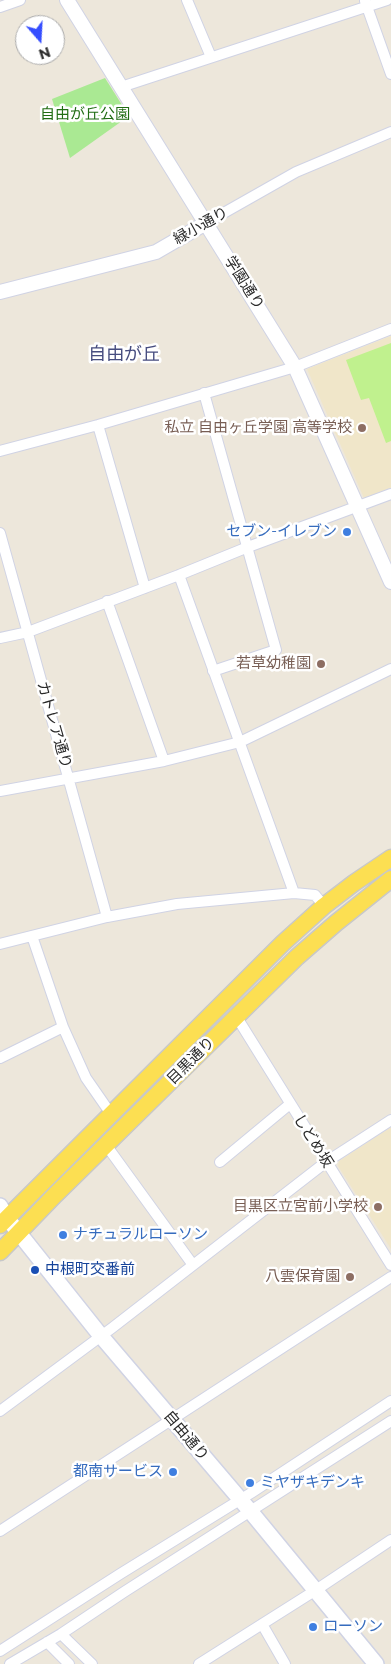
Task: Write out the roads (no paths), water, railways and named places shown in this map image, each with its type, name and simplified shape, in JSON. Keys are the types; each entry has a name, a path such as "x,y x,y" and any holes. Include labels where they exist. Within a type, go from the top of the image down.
{"main road":[{"name":"目黒通り","path":"2,1216 111,1114 283,943 324,906 391,858"},
{"name":"目黒通り","path":"0,1252 106,1144 297,957 391,879"},
{"name":"自由通り","path":"2,1216 20,1233 101,1336 251,1512 376,1664"}],"street":[{"path":"0,7 20,0"},
{"name":"学園通り","path":"67,0 295,367 391,582"},
{"path":"187,0 211,57"},
{"path":"121,87 365,3 387,0"},
{"path":"365,3 391,74"},
{"name":"緑小通り","path":"0,292 156,252 296,172 391,132"},
{"path":"0,451 295,367 391,329"},
{"path":"204,393 276,650 213,671"},
{"path":"98,424 145,588"},
{"path":"0,638 28,632 391,494"},
{"name":"カトレア通り","path":"0,533 107,917"},
{"path":"180,575 294,893"},
{"path":"107,601 164,761"},
{"path":"0,791 164,761 240,742 391,669"},
{"path":"0,944 107,917 177,904 294,893 315,895 324,906"},
{"path":"32,936 63,1027 86,1078 111,1114"},
{"name":"しどめ坂","path":"236,1016 391,1265"},
{"path":"0,1058 63,1027"},
{"path":"220,1162 290,1104"},
{"path":"0,1411 101,1336 326,1162 391,1120"},
{"path":"106,1144 193,1265"},
{"path":"0,1531 391,1277"},
{"path":"0,1651 240,1500 391,1401"},
{"path":"10,1664 61,1634 391,1422"},
{"path":"199,1664 391,1540"},
{"path":"262,1624 285,1664"},
{"path":"61,1634 92,1664"},
{"path":"47,1642 69,1664"}],"place":[{"name":"私立 自由ヶ丘学園 高等学校","path":"362,428"},
{"name":"セブン-イレブン","path":"347,532"},
{"name":"若草幼稚園","path":"321,664"},
{"name":"目黒区立宮前小学校","path":"378,1207"},
{"name":"ナチュラルローソン","path":"63,1235"},
{"name":"中根町交番前","path":"35,1270"},
{"name":"八雲保育園","path":"350,1277"},
{"name":"都南サービス","path":"173,1472"},
{"name":"ミヤザキデンキ","path":"250,1483"},
{"name":"ローソン","path":"313,1627"}],"district":[{"name":"自由が丘","path":"124,355"}],"park label":[{"name":"自由が丘公園","path":"85,115"}]}
